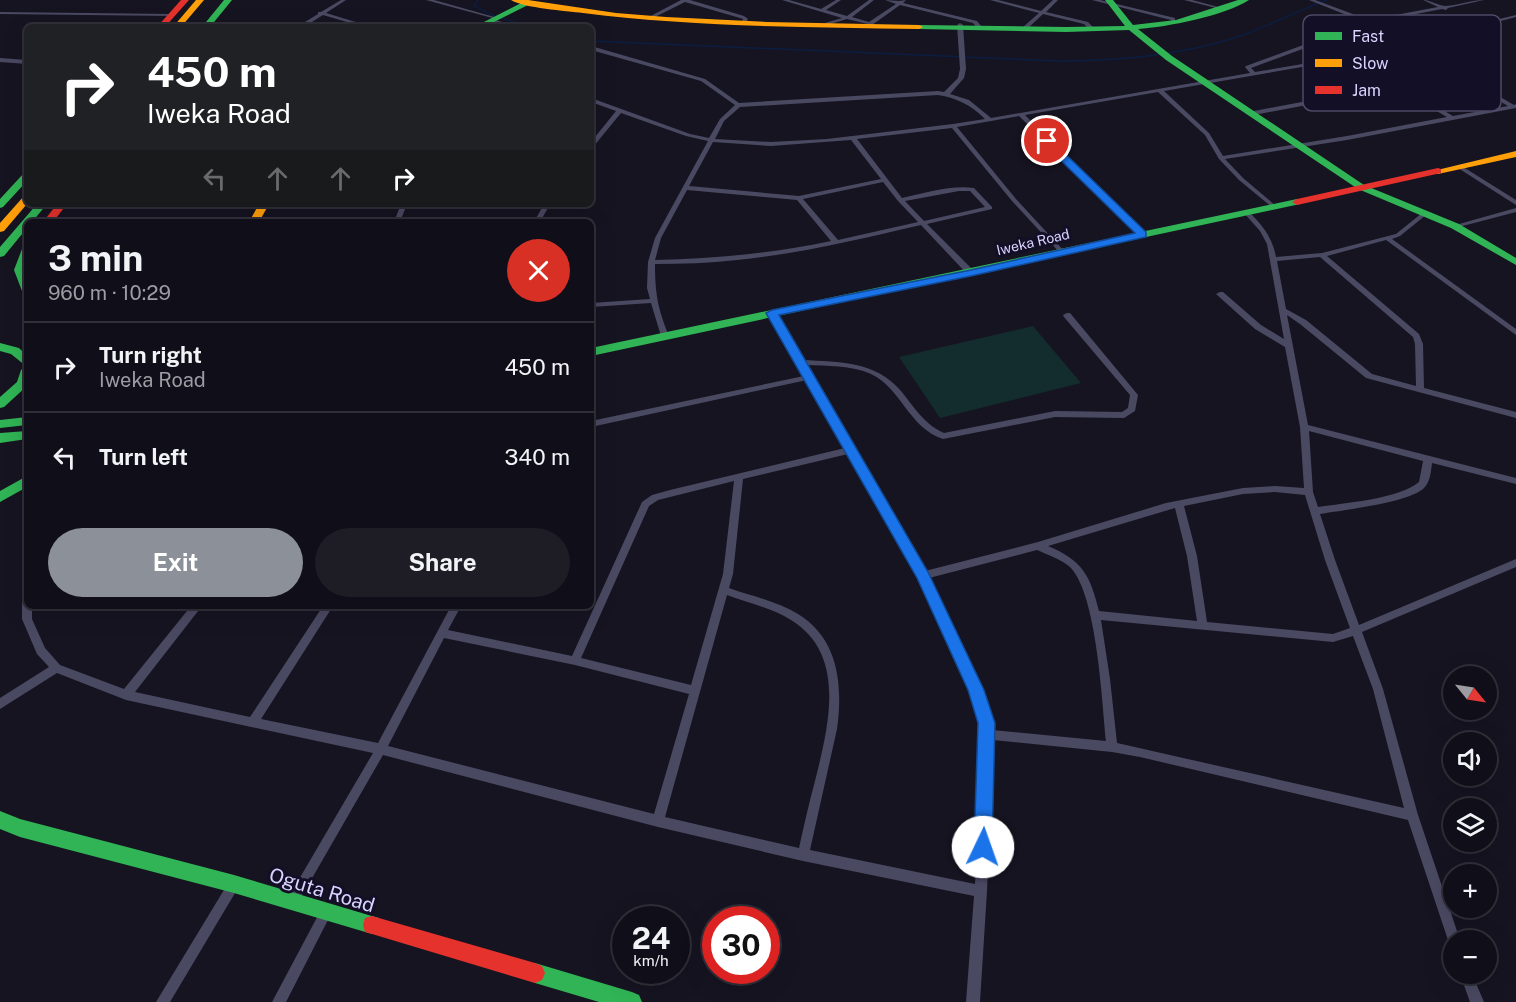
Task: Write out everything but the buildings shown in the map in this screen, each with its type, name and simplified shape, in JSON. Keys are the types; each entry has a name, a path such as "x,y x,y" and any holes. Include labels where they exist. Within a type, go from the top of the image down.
{"main road":[{"path":"175,21 185,0"},
{"path":"175,21 200,0"},
{"path":"194,24 214,0"},
{"path":"208,24 228,0"},
{"path":"484,24 526,1 576,12 647,19 743,23 1132,28 1173,23 1245,0"},
{"path":"1109,2 1132,28 1167,56 1254,112 1360,187 1455,226 1516,262"},
{"name":"Iweka Road","path":"594,351 971,273 1516,154"},
{"path":"0,205 24,178"},
{"path":"0,229 24,201"},
{"path":"29,219 39,207"},
{"path":"50,219 60,207"},
{"path":"0,254 24,225"},
{"path":"24,254 18,264 19,274 24,285"},
{"path":"0,347 15,351 24,360"},
{"path":"0,404 22,384 24,378"},
{"path":"0,424 24,421"},
{"path":"0,438 24,435"},
{"path":"0,497 24,483"},
{"name":"Oguta Road","path":"0,820 20,828 234,884 632,1002"}],"street":[{"path":"304,24 344,0"},
{"path":"428,0 507,24"},
{"path":"647,19 685,0 742,17 746,19 743,23"},
{"path":"784,0 870,24 902,2"},
{"path":"823,10 838,0"},
{"path":"827,24 849,17 872,0"},
{"path":"887,0 975,22 980,27"},
{"path":"992,0 1086,23 1092,29"},
{"path":"1025,28 1056,0"},
{"path":"1094,0 1173,19 1173,23"},
{"path":"1186,0 1220,8"},
{"path":"1311,0 1350,15"},
{"path":"1425,0 1446,9"},
{"path":"1410,15 1482,0"},
{"path":"0,13 175,21"},
{"path":"320,13 358,24"},
{"path":"1501,19 1516,16"},
{"path":"946,94 961,78 963,57 960,26"},
{"path":"1254,74 1248,67 1303,47"},
{"path":"594,49 710,83 738,105"},
{"path":"0,60 24,62"},
{"path":"594,101 688,135 710,140 771,144 853,138 953,126 1303,66"},
{"path":"1159,90 1207,134 1221,158 1241,179 1274,207"},
{"path":"665,336 651,288 651,262 658,238 722,120 738,105 758,102 946,94 966,100 990,120"},
{"path":"1501,99 1515,107"},
{"path":"1254,112 1303,103"},
{"path":"594,142 620,110"},
{"path":"1440,111 1452,118"},
{"path":"1221,158 1302,146 1492,111"},
{"path":"1020,114 1142,235"},
{"path":"953,126 1014,200 1062,252"},
{"path":"853,138 900,200 971,273"},
{"path":"1460,167 1516,203"},
{"path":"686,188 799,198 885,180"},
{"path":"651,262 730,260 835,242 990,208 972,189 959,189 900,200"},
{"path":"799,198 835,242"},
{"path":"1455,226 1516,210"},
{"path":"1246,213 1263,230 1274,259 1305,426 1309,492 1355,630 1378,689 1412,815 1451,930"},
{"path":"1274,259 1322,255 1387,238 1407,230 1424,214"},
{"path":"1387,238 1516,333"},
{"path":"1322,255 1416,336 1419,344 1420,390"},
{"path":"1220,294 1258,327 1290,346"},
{"path":"594,305 654,302"},
{"path":"1284,311 1303,322 1369,376 1516,415"},
{"path":"772,313 923,576 976,690 987,723 981,891 973,1002"},
{"path":"801,362 839,364 877,374 904,399 926,429 943,436 1055,414 1124,415 1132,410 1134,395 1066,315"},
{"path":"594,423 810,377"},
{"path":"1305,426 1516,481"},
{"path":"575,661 645,504 655,497 851,450"},
{"path":"1315,511 1388,498 1418,488 1423,483 1428,459"},
{"path":"658,821 728,574 739,477"},
{"path":"923,576 1038,546 1179,504 1243,490 1275,489 1309,492"},
{"path":"1179,504 1192,556 1203,625"},
{"path":"1038,546 1076,567 1088,588 1096,615 1112,747"},
{"path":"1096,615 1333,638 1516,563"},
{"path":"724,590 795,617 818,639 832,668 836,693 835,718 803,855"},
{"path":"27,609 27,619 41,651 56,668 126,695 380,749 658,821 803,855 981,891"},
{"path":"126,695 195,609"},
{"path":"253,722 326,609"},
{"path":"292,902 380,749 454,609"},
{"path":"442,633 575,661 696,691"},
{"path":"0,704 56,668"},
{"path":"987,734 1112,747 1412,815"},
{"path":"163,1002 234,884"},
{"path":"279,1002 326,912"},
{"path":"1470,984 1477,1002"}],"green space":[{"path":"1033,326 1081,383 940,418 899,357"}],"waterway":[{"path":"478,0 474,6 494,16"},
{"path":"594,41 1058,61 1104,60 1193,49 1248,33 1327,0"},
{"path":"502,18 521,24"}],"traffic: fast":[{"path":"208,24 228,0"},
{"path":"1109,0 1130,27 1169,58 1361,187 1455,226 1516,262"},
{"path":"919,27 1066,30 1153,26 1188,19 1245,0"},
{"path":"484,24 530,2"},
{"path":"0,205 24,178"},
{"path":"594,351 1297,202"},
{"path":"29,219 39,207"},
{"path":"0,254 24,225"},
{"path":"24,257 19,270 24,283"},
{"path":"0,347 15,351 24,360"},
{"path":"0,404 22,384 24,378"},
{"path":"0,424 24,421"},
{"path":"0,438 24,435"},
{"path":"0,497 24,483"},
{"path":"0,820 20,828 234,884 372,925"},
{"path":"535,973 632,1002"}],"traffic: slow":[{"path":"180,24 200,0"},
{"path":"515,0 565,9 666,19 767,24 919,27"},
{"path":"1438,171 1516,154"},
{"path":"0,229 24,201"},
{"path":"256,219 262,207"}],"traffic: jam":[{"path":"164,24 185,0"},
{"path":"1297,202 1438,171"},
{"path":"50,219 60,207"},
{"path":"372,925 535,973"}],"route":[{"path":"983,847 987,723 976,690 923,576 772,313 971,273 1142,235 1047,141"}]}
